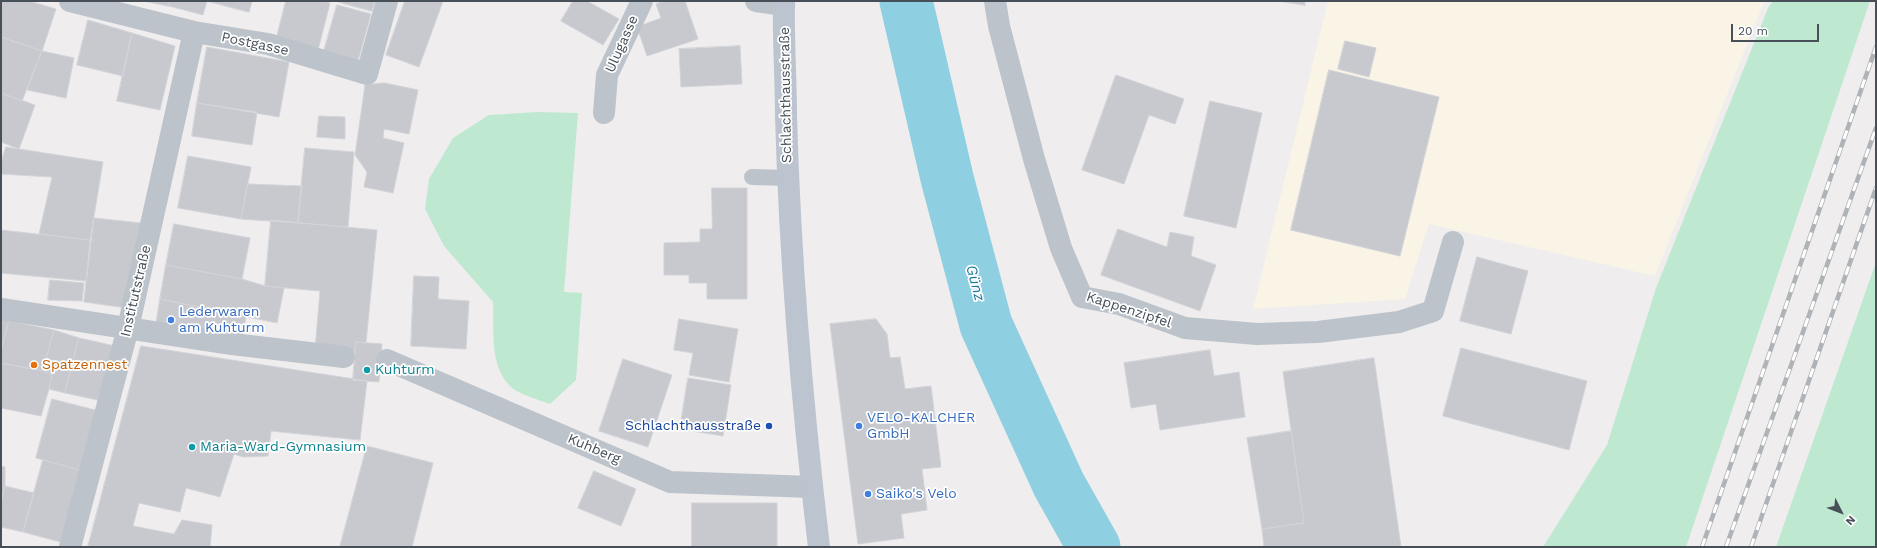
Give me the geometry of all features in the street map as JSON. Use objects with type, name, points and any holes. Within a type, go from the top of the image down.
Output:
[{"type":"main road","name":"Schlachthausstraße","points":[[784,3],[788,178],[796,323],[818,547]]},
{"type":"street","name":"Postgasse","points":[[70,1],[194,32],[268,44],[367,74],[386,1]]},
{"type":"street","name":"Ulugasse","points":[[604,113],[608,75],[642,1]]},
{"type":"street","points":[[756,1],[784,3]]},
{"type":"street","name":"Kappenzipfel","points":[[995,1],[999,26],[1034,159],[1061,248],[1082,297],[1119,304],[1186,328],[1193,329],[1257,334],[1318,332],[1399,322],[1433,311],[1452,242]]},
{"type":"street","name":"Institutstraße","points":[[70,547],[128,328],[194,32]]},
{"type":"street","points":[[1,309],[232,344],[344,357]]},
{"type":"street","name":"Kuhberg","points":[[388,360],[670,482],[812,487]]},
{"type":"lane","points":[[752,177],[788,178]]},
{"type":"shaded area","points":[[1328,1],[1764,2],[1655,276],[1429,224],[1405,299],[1253,309]]},
{"type":"green space","points":[[1773,1],[1870,1],[1686,547],[1543,547],[1607,445],[1656,288],[1768,8]]},
{"type":"green space","points":[[537,112],[578,113],[564,292],[582,293],[576,380],[550,404],[514,390],[504,378],[499,369],[494,347],[493,302],[444,246],[425,209],[429,179],[453,138],[489,115]]},
{"type":"green space","points":[[1876,262],[1876,547],[1776,547]]},
{"type":"building","points":[[1,1],[29,1],[56,9],[42,51],[1,37]]},
{"type":"building","points":[[144,1],[170,1],[169,6]]},
{"type":"building","points":[[170,1],[207,1],[203,15],[169,6]]},
{"type":"building","points":[[207,1],[252,1],[249,12]]},
{"type":"building","points":[[286,1],[323,1],[330,3],[318,50],[276,40]]},
{"type":"building","points":[[335,1],[375,1],[372,11]]},
{"type":"building","points":[[405,1],[443,1],[419,67],[386,55]]},
{"type":"building","points":[[573,1],[587,1],[619,19],[603,45],[561,21]]},
{"type":"building","points":[[665,1],[685,1],[698,39],[647,56],[637,27],[661,18],[656,4]]},
{"type":"building","points":[[1279,1],[1305,1],[1305,5]]},
{"type":"building","points":[[337,5],[371,14],[358,61],[324,51]]},
{"type":"building","points":[[88,20],[132,33],[123,76],[77,65]]},
{"type":"building","points":[[132,33],[175,46],[160,110],[117,101]]},
{"type":"building","points":[[1,37],[42,51],[22,101],[1,93]]},
{"type":"building","points":[[1345,41],[1376,48],[1369,77],[1338,69]]},
{"type":"building","points":[[740,46],[742,84],[681,87],[679,49]]},
{"type":"building","points":[[207,47],[289,62],[279,117],[197,103]]},
{"type":"building","points":[[42,51],[74,58],[66,98],[27,90]]},
{"type":"building","points":[[1329,70],[1439,97],[1400,256],[1291,230]]},
{"type":"building","points":[[1116,75],[1184,99],[1175,124],[1149,115],[1124,184],[1082,170]]},
{"type":"building","points":[[385,83],[418,90],[409,134],[384,129],[383,138],[404,143],[393,193],[364,187],[367,172],[355,155],[365,85]]},
{"type":"building","points":[[1,93],[35,105],[19,149],[1,142]]},
{"type":"building","points":[[1210,101],[1262,113],[1236,228],[1184,216]]},
{"type":"building","points":[[197,103],[257,112],[252,145],[192,136]]},
{"type":"building","points":[[319,116],[345,117],[345,139],[317,137]]},
{"type":"building","points":[[6,147],[103,162],[90,240],[39,234],[52,177],[1,174],[1,162]]},
{"type":"building","points":[[305,148],[354,152],[348,227],[298,223]]},
{"type":"building","points":[[188,156],[251,167],[241,219],[178,208]]},
{"type":"building","points":[[248,184],[302,186],[298,223],[241,219]]},
{"type":"building","points":[[712,188],[747,188],[747,299],[707,299],[707,283],[689,283],[689,275],[664,275],[664,243],[700,242],[700,229],[712,229]]},
{"type":"building","points":[[94,218],[141,223],[127,308],[84,302]]},
{"type":"building","points":[[271,220],[377,230],[366,343],[356,342],[355,353],[315,350],[320,291],[265,286]]},
{"type":"building","points":[[174,224],[250,238],[242,279],[166,265]]},
{"type":"building","points":[[1118,229],[1167,247],[1170,232],[1194,237],[1191,256],[1216,265],[1200,311],[1101,275]]},
{"type":"building","points":[[1,230],[90,240],[86,281],[1,273]]},
{"type":"building","points":[[1477,257],[1528,271],[1511,334],[1460,321]]},
{"type":"building","points":[[166,265],[242,279],[265,286],[284,288],[277,323],[160,299]]},
{"type":"building","points":[[414,276],[439,277],[438,299],[469,301],[466,349],[411,346]]},
{"type":"building","points":[[50,280],[84,283],[82,301],[48,300]]},
{"type":"building","points":[[160,299],[246,317],[242,339],[156,325]]},
{"type":"building","points":[[1,319],[9,321],[1,351]]},
{"type":"building","points":[[679,319],[738,329],[729,382],[689,375],[693,353],[674,350]]},
{"type":"building","points":[[876,319],[887,334],[890,358],[900,357],[905,389],[931,386],[941,467],[922,469],[927,510],[901,514],[904,538],[858,544],[830,324]]},
{"type":"building","points":[[9,321],[54,330],[43,371],[1,363],[1,351]]},
{"type":"building","points":[[54,330],[79,338],[65,393],[49,389],[52,375],[43,371]]},
{"type":"building","points":[[79,338],[115,346],[102,401],[65,393]]},
{"type":"building","name":"Kuhturm","points":[[356,342],[382,344],[379,382],[353,380]]},
{"type":"building","name":"Maria-Ward-Gymnasium","points":[[141,346],[367,381],[360,440],[271,431],[268,456],[243,457],[234,454],[220,497],[186,488],[180,512],[139,503],[133,526],[174,534],[182,520],[212,525],[210,547],[88,547]]},
{"type":"building","points":[[1461,348],[1587,381],[1569,450],[1443,416]]},
{"type":"building","points":[[1210,350],[1214,376],[1239,372],[1245,417],[1160,430],[1156,404],[1131,408],[1124,363]]},
{"type":"building","points":[[1374,358],[1401,547],[1264,547],[1262,529],[1304,523],[1283,372]]},
{"type":"building","points":[[623,359],[672,375],[648,447],[599,431]]},
{"type":"building","points":[[1,363],[43,371],[52,375],[41,416],[1,408]]},
{"type":"building","points":[[688,378],[731,385],[723,436],[680,429]]},
{"type":"building","points":[[52,399],[99,411],[83,471],[36,458]]},
{"type":"building","points":[[1291,431],[1304,523],[1262,529],[1247,438]]},
{"type":"building","points":[[367,446],[433,463],[412,547],[340,547]]},
{"type":"building","points":[[43,460],[83,471],[64,543],[23,532]]},
{"type":"building","points":[[1,466],[5,467],[5,486],[1,503]]},
{"type":"building","points":[[594,471],[636,489],[621,526],[578,508]]},
{"type":"building","points":[[5,486],[34,493],[23,532],[1,527],[1,503]]},
{"type":"building","points":[[692,503],[777,503],[777,547],[692,547]]},
{"type":"waterway","name":"Günz","points":[[906,1],[947,178],[986,325],[1059,485],[1094,547]]},
{"type":"railway","points":[[1702,547],[1876,47]]},
{"type":"railway","points":[[1726,547],[1876,128]]},
{"type":"railway","points":[[1751,547],[1876,188]]},
{"type":"place","name":"Lederwaren am Kuhturm","points":[[171,320]]},
{"type":"place","name":"Spatzennest","points":[[34,365]]},
{"type":"place","name":"Kuhturm","points":[[367,370]]},
{"type":"place","name":"Schlachthausstraße","points":[[769,426]]},
{"type":"place","name":"VELO-KALCHER GmbH","points":[[859,426]]},
{"type":"place","name":"Maria-Ward-Gymnasium","points":[[192,447]]},
{"type":"place","name":"Saiko's Velo","points":[[868,494]]}]
